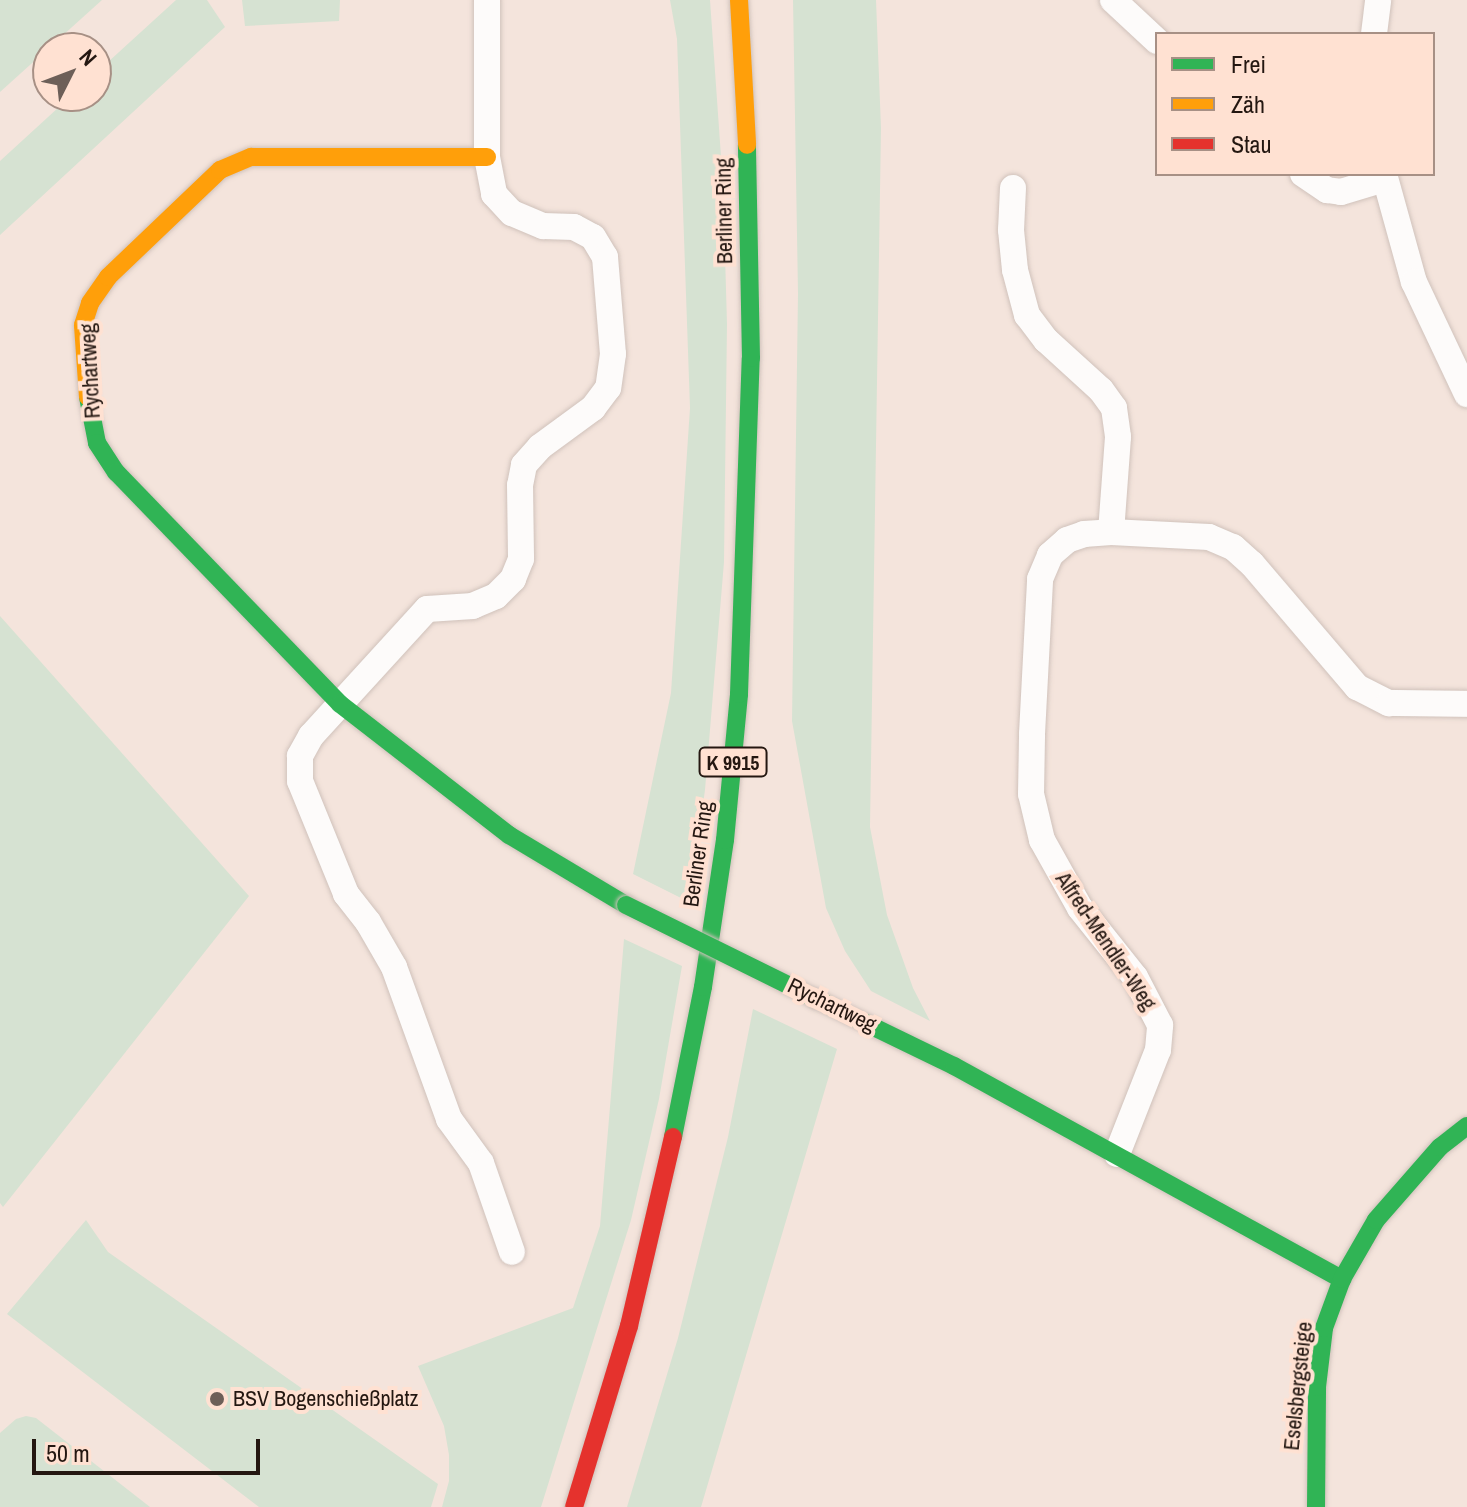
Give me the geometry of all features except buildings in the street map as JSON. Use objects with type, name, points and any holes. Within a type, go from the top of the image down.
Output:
[{"type":"street","points":[[487,0],[487,157],[494,194],[512,213],[543,226],[574,227],[593,237],[605,257],[613,354],[608,388],[593,408],[540,447],[524,465],[518,518],[521,559],[513,579],[496,596],[473,606],[427,609],[311,736],[300,756],[300,781],[346,894],[368,922],[394,967],[449,1119],[481,1163],[512,1252]]},
{"type":"street","name":"Berliner Ring","points":[[574,1507],[629,1326],[674,1133],[703,987],[725,840],[739,694],[749,446],[747,133],[739,0]]},
{"type":"street","points":[[1113,0],[1155,39]]},
{"type":"street","points":[[1374,32],[1378,0]]},
{"type":"street","name":"Rychartweg","points":[[487,157],[251,157],[220,170],[108,277],[90,303],[83,325],[89,417],[97,443],[116,472],[340,704],[509,835],[626,905],[954,1066],[1342,1279]]},
{"type":"street","points":[[1306,176],[1327,190],[1341,192],[1384,176],[1414,282],[1467,394]]},
{"type":"street","points":[[1013,188],[1013,257],[1027,315],[1046,340],[1101,390],[1114,408],[1118,437],[1111,532]]},
{"type":"street","name":"Alfred-Mendler-Weg","points":[[1117,1154],[1158,1050],[1160,1025],[1135,977],[1080,908],[1058,872],[1042,840],[1031,794],[1040,579],[1050,555],[1067,540],[1084,534],[1111,532],[1209,537],[1233,547],[1357,687],[1389,703],[1467,704]]},
{"type":"street","name":"Eselsbergsteige","points":[[1316,1507],[1317,1387],[1324,1328],[1342,1279],[1376,1220],[1440,1147],[1467,1126]]},
{"type":"green space","points":[[0,0],[102,0],[67,32],[32,32],[32,63],[0,92]]},
{"type":"green space","points":[[176,0],[207,0],[225,27],[0,235],[0,161],[54,112],[112,112],[112,58]]},
{"type":"green space","points":[[242,0],[340,0],[339,21],[245,26]]},
{"type":"green space","points":[[670,0],[710,0],[723,185],[727,324],[724,562],[705,790],[689,902],[633,874],[671,693],[690,408],[677,39]]},
{"type":"green space","points":[[793,0],[876,0],[881,128],[870,827],[887,915],[913,988],[930,1021],[871,991],[845,951],[826,908],[792,721],[798,293]]},
{"type":"green space","points":[[0,616],[249,896],[3,1207],[0,1203]]},
{"type":"green space","points":[[624,939],[682,966],[659,1099],[631,1220],[541,1507],[442,1507],[449,1481],[449,1455],[444,1426],[418,1366],[573,1308],[600,1226]]},
{"type":"green space","points":[[753,1009],[837,1049],[701,1507],[627,1507],[678,1338],[728,1137]]},
{"type":"green space","name":"BSV Bogenschießplatz","points":[[86,1220],[108,1252],[438,1484],[431,1507],[259,1507],[7,1314]]},
{"type":"green space","points":[[26,1416],[36,1418],[150,1507],[0,1507],[0,1433],[16,1419]]},
{"type":"traffic: fast","points":[[673,1137],[703,987],[725,840],[739,694],[751,358],[747,145]]},
{"type":"traffic: fast","points":[[88,397],[97,443],[116,472],[340,704],[509,835],[626,905]]},
{"type":"traffic: fast","points":[[626,905],[816,999]]},
{"type":"traffic: fast","points":[[816,999],[954,1066],[1342,1279]]},
{"type":"traffic: fast","points":[[1316,1507],[1317,1387],[1324,1328],[1342,1279],[1376,1220],[1440,1147],[1467,1126]]},
{"type":"traffic: slow","points":[[739,0],[747,145]]},
{"type":"traffic: slow","points":[[88,397],[83,325],[90,303],[108,277],[220,170],[251,157],[487,157]]},
{"type":"traffic: jam","points":[[574,1507],[629,1326],[673,1137]]},
{"type":"place","name":"BSV Bogenschießplatz","points":[[217,1399]]}]
